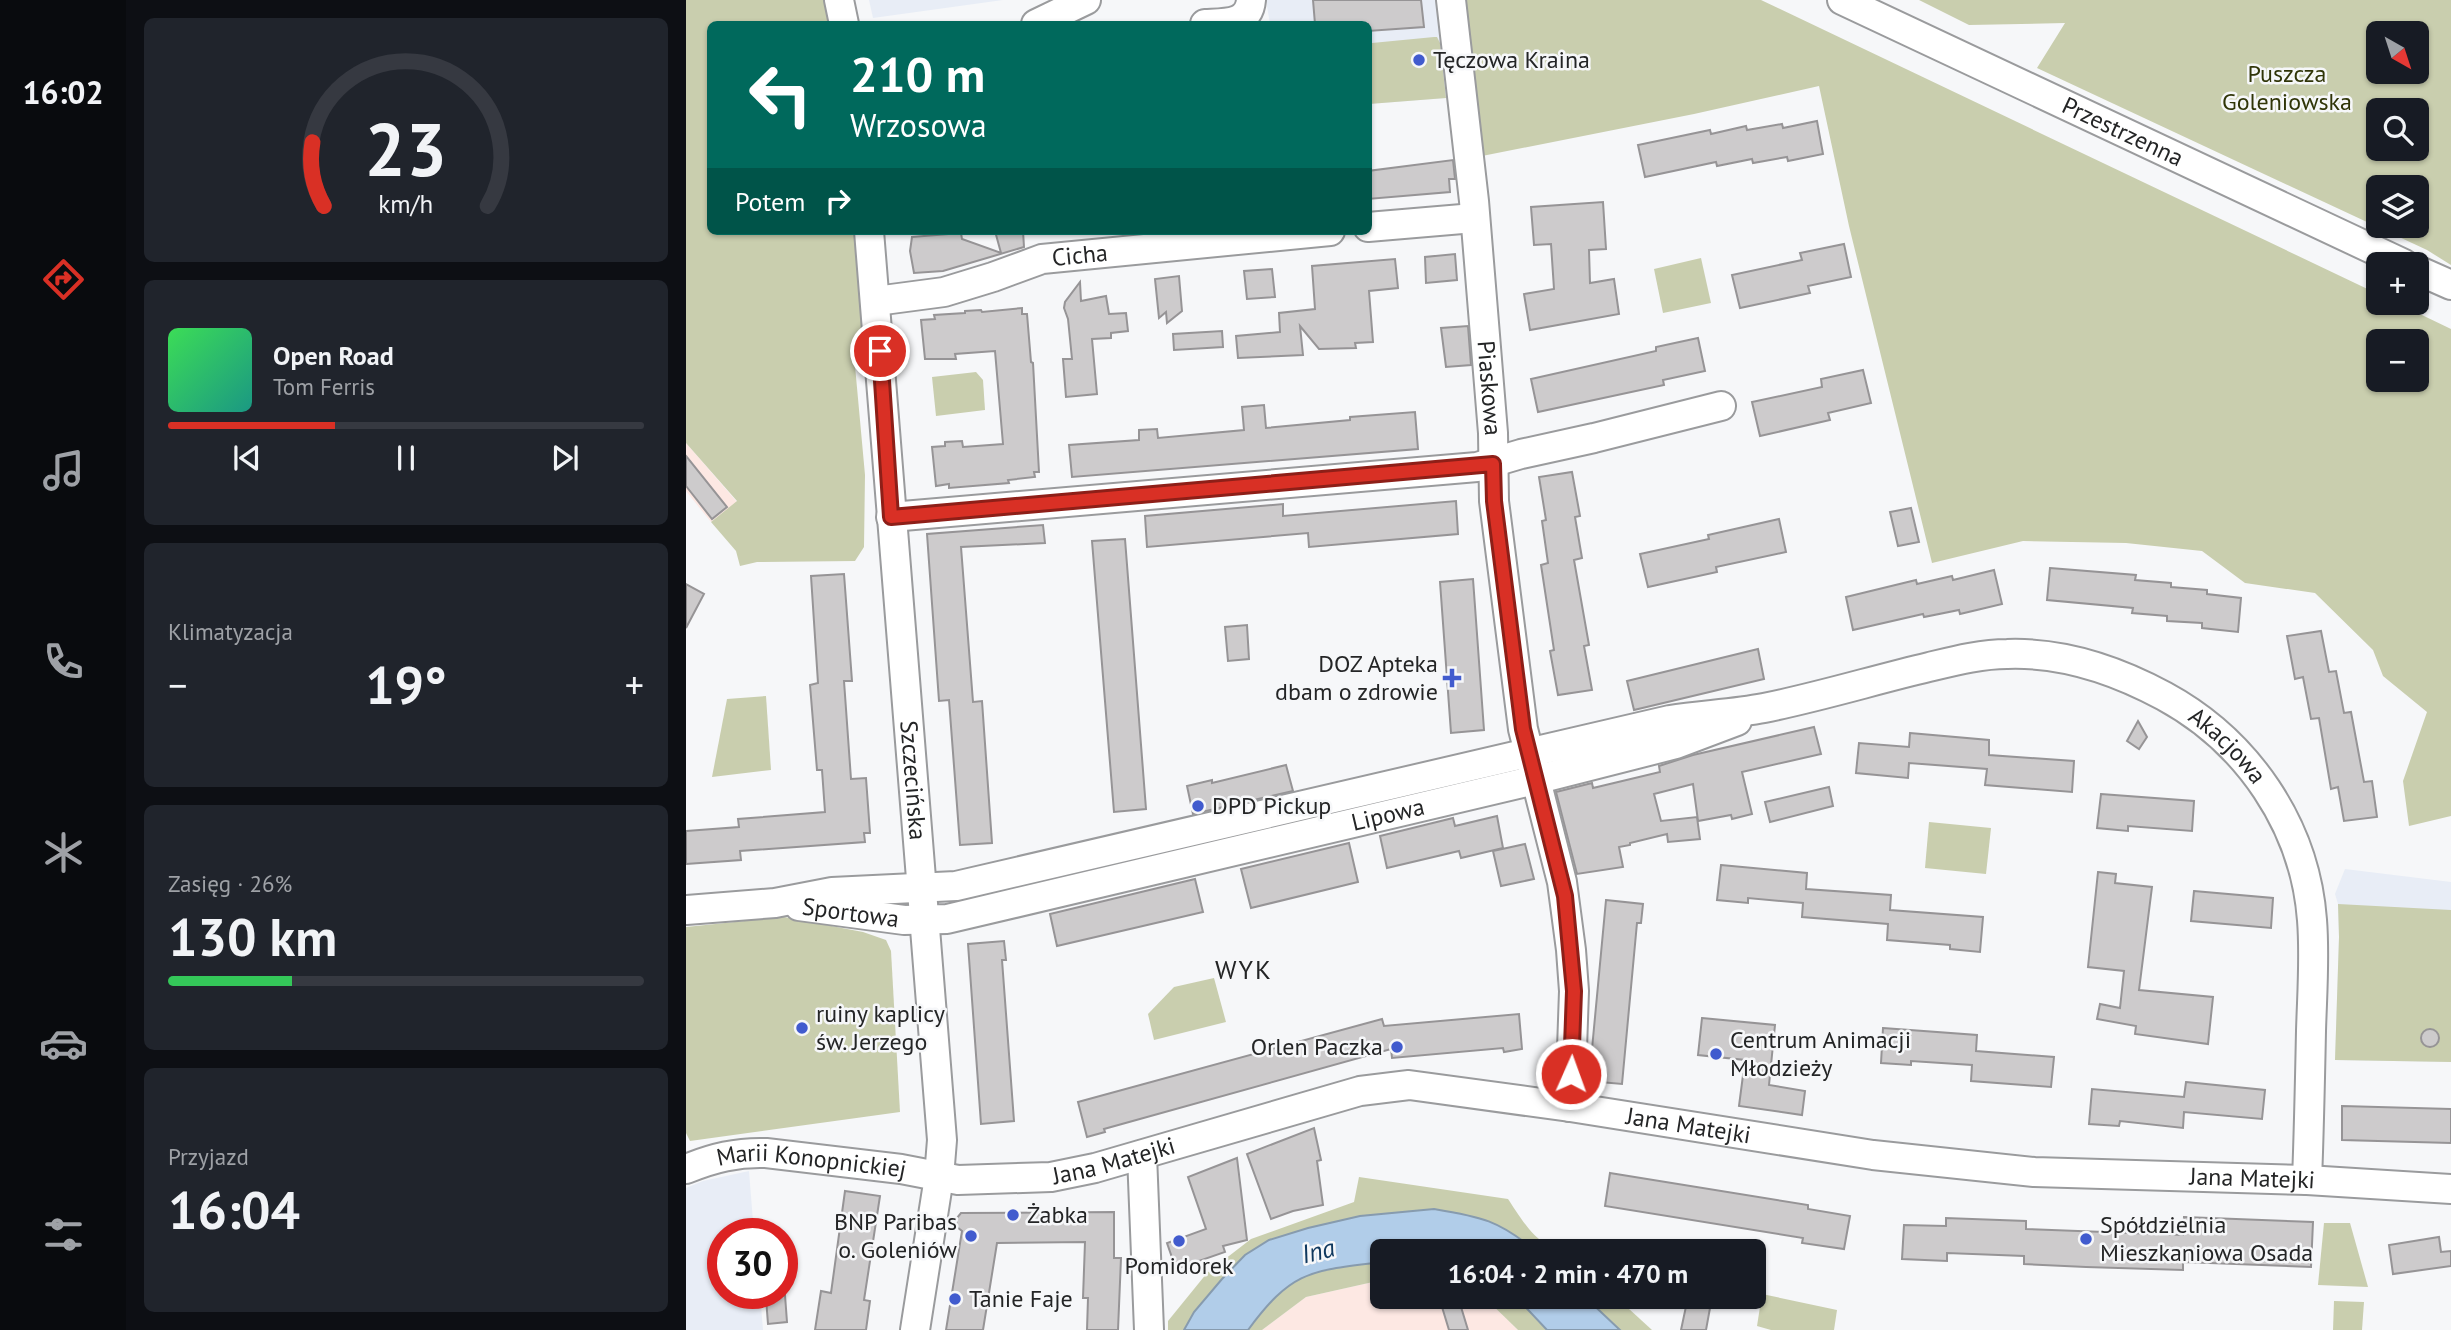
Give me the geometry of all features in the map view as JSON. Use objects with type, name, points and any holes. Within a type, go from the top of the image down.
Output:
[{"type":"street","points":[[839,0],[843,21]]},
{"type":"street","points":[[1042,21],[1086,0]]},
{"type":"street","points":[[1236,21],[1248,14],[1251,0]]},
{"type":"street","name":"Piaskowa","points":[[1451,0],[1475,218],[1494,501],[1527,751],[1564,889],[1572,950],[1574,991],[1570,1107]]},
{"type":"street","name":"Przestrzenna","points":[[1842,0],[2378,252]]},
{"type":"street","points":[[1372,227],[1475,218]]},
{"type":"street","name":"Szczecińska","points":[[869,235],[942,1140],[939,1177],[915,1330]]},
{"type":"street","name":"Cicha","points":[[876,301],[944,292],[1042,259],[1289,235]]},
{"type":"street","points":[[2429,275],[2451,285]]},
{"type":"street","points":[[891,517],[1493,464],[1521,454],[1721,407]]},
{"type":"street","name":"Akacjowa","points":[[1800,699],[1962,660],[2005,653],[2033,654],[2105,668],[2144,685],[2191,711],[2221,736],[2247,763],[2287,822],[2298,849],[2306,886],[2312,918],[2314,959],[2307,1180]]},
{"type":"street","name":"Lipowa","points":[[922,887],[956,886],[1527,751],[1670,720],[1764,708],[1800,699]]},
{"type":"street","name":"Lipowa","points":[[925,921],[1028,902],[1535,780],[1676,744],[1764,708]]},
{"type":"street","name":"Sportowa","points":[[686,910],[775,903],[832,892],[922,887]]},
{"type":"street","name":"Sportowa","points":[[775,903],[925,921]]},
{"type":"street","name":"Jana Matejki","points":[[939,1177],[981,1180],[1051,1177],[1142,1155],[1345,1095],[1409,1085],[1570,1107],[1873,1155],[2034,1172],[2307,1180],[2451,1189]]},
{"type":"street","name":"Marii Konopnickiej","points":[[686,1169],[721,1156],[766,1153],[901,1169],[939,1177]]},
{"type":"street","points":[[1142,1155],[1149,1330]]},
{"type":"shaded area","points":[[869,0],[1003,0],[873,18]]},
{"type":"shaded area","name":"Tęczowa Kraina","points":[[1266,0],[1464,0],[1472,96],[1372,104],[1372,21],[1270,21]]},
{"type":"shaded area","points":[[686,443],[737,502],[711,522],[686,491]]},
{"type":"shaded area","points":[[2345,869],[2451,882],[2451,1062],[2335,1060],[2339,937],[2335,894]]},
{"type":"shaded area","points":[[749,1171],[753,1218],[707,1218],[707,1309],[761,1309],[763,1330],[686,1330],[686,1188],[703,1181]]},
{"type":"shaded area","points":[[1370,1283],[1370,1309],[1496,1309],[1518,1330],[1262,1330],[1306,1297]]},
{"type":"green space","points":[[686,0],[833,0],[837,21],[707,21],[707,235],[858,235],[865,332],[853,344],[865,475],[864,547],[855,561],[757,562],[740,566],[736,551],[711,522],[737,501],[686,443]]},
{"type":"green space","points":[[1464,0],[1761,0],[2366,288],[2366,315],[2422,315],[2451,329],[2451,816],[2409,826],[2403,781],[2427,712],[2383,676],[2373,650],[2315,593],[2245,583],[2202,551],[2126,543],[2023,541],[1932,563],[1849,226],[1819,86],[1482,156]]},
{"type":"green space","name":"Puszcza Goleniowska","points":[[1919,0],[2451,0],[2451,265],[2401,238],[2429,238],[2429,175],[2366,175],[2366,222],[2037,68],[2065,23],[1969,25]]},
{"type":"green space","points":[[1437,37],[1446,98],[1372,104],[1372,43]]},
{"type":"green space","points":[[1701,258],[1711,303],[1663,313],[1654,269]]},
{"type":"green space","points":[[976,372],[983,380],[985,410],[936,416],[932,377]]},
{"type":"green space","points":[[766,696],[771,770],[712,777],[727,699]]},
{"type":"green space","points":[[1929,822],[1991,828],[1986,874],[1925,868]]},
{"type":"green space","points":[[2338,904],[2451,910],[2451,1062],[2335,1060]]},
{"type":"green space","points":[[784,917],[863,932],[886,940],[891,951],[900,1112],[690,1141],[686,1133],[686,927]]},
{"type":"green space","points":[[1214,978],[1226,1022],[1154,1040],[1148,1014],[1174,987]]},
{"type":"green space","points":[[1359,1177],[1508,1199],[1524,1223],[1540,1239],[1370,1239],[1370,1283],[1306,1297],[1262,1330],[1168,1330],[1168,1321],[1207,1273],[1251,1239],[1354,1202]]},
{"type":"green space","points":[[2324,1223],[2350,1223],[2368,1287],[2318,1285]]},
{"type":"green space","points":[[1766,1295],[1837,1310],[1834,1330],[1771,1330],[1757,1326],[1760,1309],[1766,1309]]},
{"type":"green space","points":[[2334,1301],[2364,1302],[2362,1330],[2333,1330]]},
{"type":"green space","points":[[1496,1309],[1629,1309],[1652,1330],[1518,1330]]},
{"type":"water","name":"Ina","points":[[1434,1209],[1489,1221],[1520,1239],[1370,1239],[1370,1264],[1320,1271],[1305,1276],[1278,1295],[1248,1330],[1184,1330],[1194,1312],[1245,1255],[1269,1240],[1360,1216]]},
{"type":"water","points":[[1527,1309],[1598,1309],[1620,1330],[1547,1330]]},
{"type":"building","points":[[1313,0],[1421,0],[1424,27],[1372,31],[1372,21],[1315,21]]},
{"type":"building","points":[[1817,121],[1823,154],[1788,161],[1787,157],[1753,163],[1752,159],[1717,166],[1716,162],[1645,177],[1638,145],[1710,130],[1711,134],[1746,126],[1747,130],[1782,124],[1783,128]]},
{"type":"building","points":[[1453,160],[1455,179],[1449,179],[1450,192],[1372,199],[1372,170]]},
{"type":"building","points":[[1603,202],[1606,249],[1589,250],[1590,283],[1614,279],[1619,314],[1530,330],[1524,294],[1554,289],[1551,244],[1534,245],[1531,207]]},
{"type":"building","points":[[961,235],[962,239],[1001,253],[996,235],[1023,235],[1024,247],[943,271],[914,273],[910,251],[912,237]]},
{"type":"building","points":[[1844,244],[1851,277],[1808,286],[1810,293],[1740,308],[1732,275],[1802,260],[1800,253]]},
{"type":"building","points":[[1455,254],[1457,280],[1426,283],[1425,257]]},
{"type":"building","points":[[1395,259],[1398,288],[1369,291],[1373,342],[1355,343],[1356,348],[1319,349],[1300,326],[1303,355],[1238,358],[1236,336],[1280,332],[1279,313],[1315,309],[1312,266]]},
{"type":"building","points":[[1272,269],[1275,297],[1247,299],[1244,271]]},
{"type":"building","points":[[1179,276],[1182,311],[1167,323],[1166,312],[1159,318],[1155,279]]},
{"type":"building","points":[[1080,282],[1081,301],[1106,296],[1109,314],[1126,313],[1128,331],[1111,333],[1111,338],[1092,339],[1097,394],[1066,397],[1063,359],[1072,359],[1068,319],[1064,308],[1065,302]]},
{"type":"building","points":[[1022,308],[1022,314],[1027,314],[1033,363],[1039,472],[1034,472],[1035,477],[1008,480],[1009,483],[949,488],[949,484],[936,486],[932,447],[945,446],[945,442],[962,441],[963,447],[1003,444],[995,351],[955,354],[956,359],[925,359],[921,320],[935,319],[934,315],[965,311]]},
{"type":"building","points":[[1468,326],[1471,365],[1446,367],[1441,328]]},
{"type":"building","points":[[1222,331],[1223,347],[1174,350],[1173,334]]},
{"type":"building","points":[[1698,338],[1705,371],[1663,380],[1664,385],[1538,412],[1531,379],[1656,351],[1656,347]]},
{"type":"building","points":[[1863,370],[1871,403],[1828,413],[1830,420],[1760,436],[1752,402],[1822,387],[1821,379]]},
{"type":"building","points":[[1264,405],[1266,428],[1415,412],[1418,449],[1072,477],[1069,445],[1139,440],[1139,430],[1157,429],[1158,438],[1244,430],[1242,407]]},
{"type":"building","points":[[686,456],[727,507],[712,519],[686,486]]},
{"type":"building","points":[[1572,472],[1580,516],[1575,517],[1582,558],[1574,560],[1589,645],[1584,646],[1592,690],[1558,695],[1550,651],[1554,650],[1541,565],[1548,563],[1542,521],[1546,520],[1539,477]]},
{"type":"building","points":[[1456,501],[1458,534],[1309,547],[1308,533],[1147,547],[1145,516],[1283,504],[1283,516]]},
{"type":"building","points":[[1911,508],[1919,542],[1898,546],[1890,512]]},
{"type":"building","points":[[1779,519],[1786,552],[1716,567],[1717,572],[1648,587],[1640,554],[1709,539],[1708,535]]},
{"type":"building","points":[[1043,525],[1045,543],[961,547],[973,702],[982,701],[992,843],[960,845],[949,700],[939,701],[927,534]]},
{"type":"building","points":[[1125,539],[1146,809],[1114,812],[1092,541]]},
{"type":"building","points":[[2050,568],[2136,575],[2135,580],[2171,583],[2171,587],[2207,590],[2207,594],[2241,598],[2238,632],[2202,628],[2202,623],[2167,621],[2167,616],[2132,613],[2133,608],[2047,600]]},
{"type":"building","points":[[1994,570],[2002,604],[1960,614],[1959,610],[1924,617],[1923,614],[1853,630],[1846,597],[1916,580],[1917,584],[1952,576],[1953,580]]},
{"type":"building","points":[[844,574],[852,681],[844,681],[851,779],[866,778],[870,833],[864,833],[865,842],[740,851],[741,860],[686,864],[686,831],[739,827],[738,819],[825,812],[822,770],[817,770],[810,685],[818,683],[811,576]]},
{"type":"building","points":[[1473,579],[1484,730],[1451,733],[1440,582]]},
{"type":"building","points":[[686,584],[704,594],[686,628]]},
{"type":"building","points":[[1247,625],[1249,659],[1228,661],[1225,627]]},
{"type":"building","points":[[2321,631],[2329,672],[2336,671],[2344,713],[2351,712],[2364,782],[2372,781],[2377,817],[2344,821],[2338,787],[2331,789],[2319,718],[2311,719],[2303,677],[2295,679],[2287,636]]},
{"type":"building","points":[[1758,649],[1764,679],[1634,710],[1627,681]]},
{"type":"building","points":[[2138,721],[2147,737],[2139,749],[2127,741]]},
{"type":"building","points":[[1814,727],[1821,754],[1742,772],[1752,814],[1732,819],[1731,815],[1698,821],[1693,784],[1654,794],[1661,821],[1697,817],[1700,839],[1668,842],[1667,834],[1630,843],[1619,847],[1623,867],[1577,874],[1556,792],[1592,783],[1593,788],[1660,772],[1659,766],[1693,755]]},
{"type":"building","points":[[1910,733],[1989,740],[1989,755],[2074,761],[2072,792],[1985,785],[1987,769],[1909,763],[1908,778],[1856,773],[1859,743],[1909,747]]},
{"type":"building","points":[[1286,765],[1293,791],[1193,814],[1187,786],[1212,780],[1212,783]]},
{"type":"building","points":[[1829,787],[1833,806],[1770,822],[1765,802]]},
{"type":"building","points":[[2101,794],[2194,801],[2192,831],[2128,826],[2128,831],[2097,828]]},
{"type":"building","points":[[1497,816],[1503,848],[1461,858],[1459,851],[1387,868],[1380,836],[1453,818],[1455,826]]},
{"type":"building","points":[[1349,843],[1358,882],[1251,908],[1241,869]]},
{"type":"building","points":[[1525,844],[1534,879],[1501,886],[1493,851]]},
{"type":"building","points":[[1721,865],[1807,873],[1806,889],[1891,895],[1890,910],[1983,917],[1980,952],[1950,949],[1950,945],[1887,940],[1888,924],[1802,917],[1803,903],[1748,898],[1748,903],[1717,900]]},
{"type":"building","points":[[2098,872],[2116,874],[2115,883],[2152,887],[2139,990],[2213,997],[2208,1044],[2135,1034],[2136,1026],[2097,1019],[2100,1004],[2120,1008],[2124,971],[2088,967]]},
{"type":"building","points":[[1195,879],[1203,912],[1057,946],[1050,914]]},
{"type":"building","points":[[2194,891],[2273,898],[2271,928],[2191,921]]},
{"type":"building","points":[[1606,900],[1643,904],[1641,923],[1637,923],[1622,1084],[1589,1081]]},
{"type":"building","points":[[1004,941],[1006,960],[1002,960],[1014,1121],[981,1124],[968,944]]},
{"type":"building","points":[[1519,1014],[1522,1049],[1504,1052],[1503,1048],[1392,1058],[1391,1049],[1104,1129],[1105,1132],[1087,1137],[1078,1102],[1382,1019],[1384,1026]]},
{"type":"building","points":[[1702,1018],[1775,1025],[1769,1085],[1805,1091],[1802,1115],[1739,1106],[1745,1060],[1698,1055]]},
{"type":"building","points":[[1883,1028],[1977,1035],[1976,1051],[2054,1057],[2051,1087],[1971,1081],[1972,1065],[1911,1061],[1911,1065],[1881,1063]]},
{"type":"building","points":[[2430,1029],[2436,1032],[2439,1038],[2436,1044],[2430,1047],[2424,1044],[2421,1038],[2424,1032]]},
{"type":"building","points":[[2186,1082],[2265,1090],[2262,1119],[2184,1112],[2183,1128],[2120,1121],[2119,1126],[2089,1124],[2092,1089],[2184,1097]]},
{"type":"building","points":[[2342,1106],[2451,1109],[2451,1143],[2342,1140]]},
{"type":"building","points":[[1314,1128],[1321,1160],[1317,1161],[1323,1205],[1271,1219],[1247,1154]]},
{"type":"building","points":[[1237,1158],[1247,1240],[1223,1246],[1225,1252],[1176,1269],[1167,1243],[1206,1229],[1188,1177]]},
{"type":"building","points":[[1610,1173],[1808,1205],[1808,1209],[1850,1216],[1844,1249],[1802,1243],[1803,1238],[1605,1206]]},
{"type":"building","points":[[845,1191],[880,1196],[864,1300],[870,1301],[866,1330],[815,1330],[821,1291],[831,1293]]},
{"type":"building","points":[[1114,1212],[1114,1258],[1121,1258],[1118,1330],[1087,1330],[1088,1298],[1083,1298],[1085,1242],[997,1243],[983,1330],[946,1330],[962,1231],[957,1227],[956,1219],[961,1213]]},
{"type":"building","points":[[2184,1217],[2313,1222],[2311,1267],[2183,1262],[2183,1270],[2086,1267],[2024,1264],[2024,1256],[1947,1253],[1947,1261],[1902,1259],[1904,1225],[1946,1226],[1946,1218],[2026,1221],[2026,1229],[2183,1235]]},
{"type":"building","points":[[2439,1237],[2441,1252],[2451,1251],[2451,1266],[2393,1274],[2389,1245]]},
{"type":"building","points":[[767,1309],[786,1309],[787,1322],[768,1324]]},
{"type":"building","points":[[1443,1309],[1462,1309],[1468,1330],[1449,1330]]},
{"type":"building","points":[[1685,1309],[1710,1309],[1706,1330],[1681,1330]]},
{"type":"place","name":"Tęczowa Kraina","points":[[1419,60]]},
{"type":"place","name":"DOZ Apteka dbam o zdrowie","points":[[1452,678]]},
{"type":"place","name":"DPD Pickup","points":[[1198,806]]},
{"type":"place","name":"ruiny kaplicy św. Jerzego","points":[[802,1028]]},
{"type":"place","name":"Orlen Paczka","points":[[1397,1047]]},
{"type":"place","name":"Centrum Animacji Młodzieży","points":[[1716,1054]]},
{"type":"place","name":"Żabka","points":[[1013,1215]]},
{"type":"place","name":"BNP Paribas o. Goleniów","points":[[971,1236]]},
{"type":"place","name":"Spółdzielnia Mieszkaniowa Osada","points":[[2086,1239]]},
{"type":"place","name":"Pomidorek","points":[[1179,1241]]},
{"type":"place","name":"Tanie Faje","points":[[955,1299]]},
{"type":"district","name":"WYK","points":[[1244,970]]},
{"type":"route","points":[[880,351],[891,517],[1493,464],[1494,501],[1523,729],[1562,882],[1572,950],[1574,991],[1571,1074]]}]
